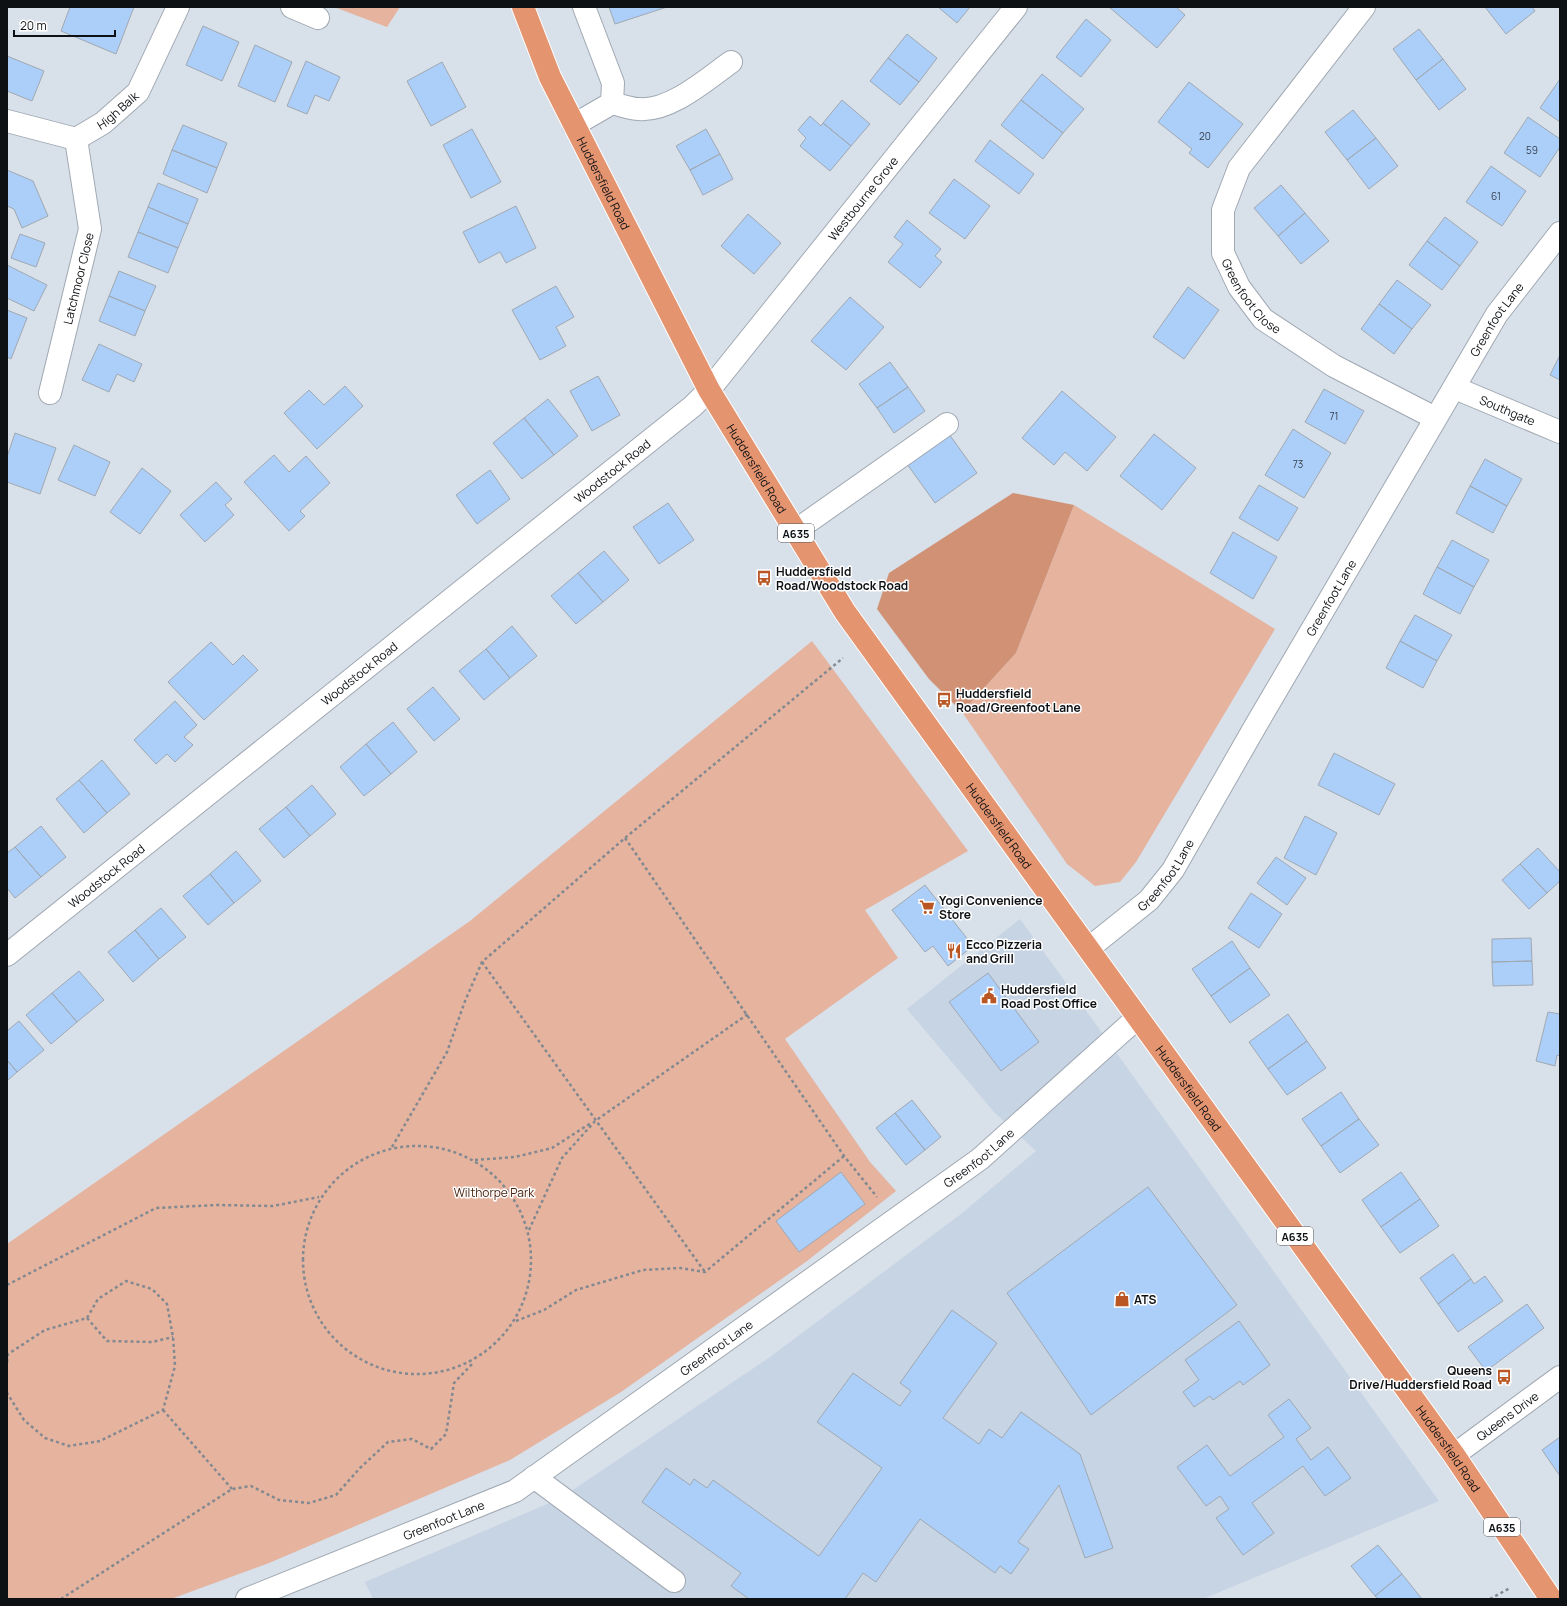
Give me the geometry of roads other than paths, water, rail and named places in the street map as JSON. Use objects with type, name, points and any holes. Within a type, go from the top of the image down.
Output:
[{"type":"highway","name":"Huddersfield Road","points":[[523,7],[550,77],[709,390],[845,612],[1454,1454],[1551,1599]]},
{"type":"street","name":"High Balk","points":[[76,139],[103,123],[138,92],[178,7]]},
{"type":"street","points":[[292,7],[318,18]]},
{"type":"street","points":[[584,7],[613,83],[612,103]]},
{"type":"street","name":"Westbourne Grove","points":[[709,390],[1016,7]]},
{"type":"street","name":"Greenfoot Close","points":[[1364,7],[1239,168],[1223,210],[1223,252],[1239,287],[1263,319],[1334,366],[1435,418]]},
{"type":"street","points":[[574,125],[612,103],[639,109],[657,108],[685,95],[731,62]]},
{"type":"street","points":[[7,121],[76,139]]},
{"type":"street","name":"Latchmoor Close","points":[[50,393],[90,229],[76,139]]},
{"type":"street","name":"Greenfoot Lane","points":[[1089,948],[1149,900],[1173,870],[1256,725],[1435,418],[1455,388],[1497,314],[1560,233]]},
{"type":"street","name":"Southgate","points":[[1455,388],[1560,432]]},
{"type":"street","name":"Woodstock Road","points":[[7,955],[693,406],[709,390]]},
{"type":"street","points":[[795,531],[947,424]]},
{"type":"street","name":"Greenfoot Lane","points":[[247,1599],[515,1491],[980,1159],[1138,1018]]},
{"type":"street","name":"Queens Drive","points":[[1454,1454],[1560,1377]]},
{"type":"street","points":[[534,1477],[674,1581]]},
{"type":"place","name":"Huddersfield Road/Woodstock Road","points":[[764,578]]},
{"type":"place","name":"Huddersfield Road/Greenfoot Lane","points":[[944,700]]},
{"type":"place","name":"Yogi Convenience Store","points":[[927,907]]},
{"type":"place","name":"Ecco Pizzeria and Grill","points":[[954,951]]},
{"type":"place","name":"Huddersfield Road Post Office","points":[[989,996]]},
{"type":"place","name":"ATS","points":[[1122,1299]]},
{"type":"place","name":"Queens Drive/Huddersfield Road","points":[[1504,1377]]},
{"type":"park label","name":"Wilthorpe Park","points":[[494,1192]]}]
